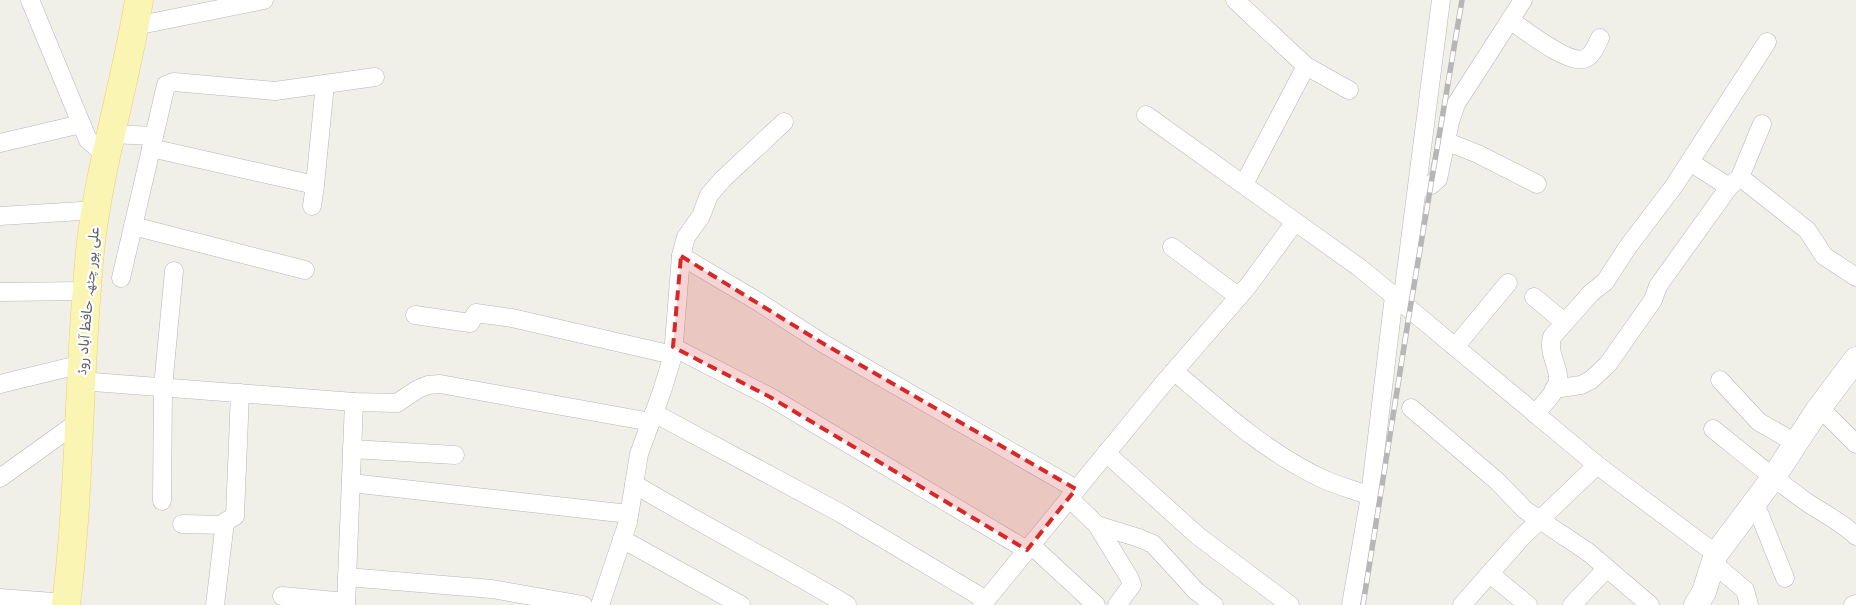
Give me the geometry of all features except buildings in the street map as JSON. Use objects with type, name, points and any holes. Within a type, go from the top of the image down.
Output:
[{"type":"main road","name":"علی پور چٹھہ حافظ آباد روڈ","points":[[66,604],[71,562],[81,373],[92,241],[108,145],[137,13]]},
{"type":"street","points":[[30,0],[88,140],[108,145],[153,142],[315,186]]},
{"type":"street","points":[[137,13],[264,0]]},
{"type":"street","points":[[1235,0],[1306,66],[1349,90]]},
{"type":"street","points":[[1352,605],[1370,496],[1398,299],[1417,190],[1442,0]]},
{"type":"street","points":[[1417,190],[1431,185],[1438,179],[1450,122],[1456,104],[1523,0]]},
{"type":"street","points":[[1510,20],[1570,59],[1585,58],[1594,51],[1600,38]]},
{"type":"street","points":[[1535,414],[1557,385],[1558,373],[1550,346],[1552,337],[1591,293],[1605,282],[1627,248],[1674,186],[1767,42]]},
{"type":"street","points":[[1244,184],[1306,66]]},
{"type":"street","points":[[121,278],[166,85],[174,82],[275,91],[375,77]]},
{"type":"street","points":[[312,206],[325,84]]},
{"type":"street","points":[[1146,115],[1360,268],[1597,465],[1715,559],[1745,590],[1749,605]]},
{"type":"street","points":[[600,605],[629,514],[639,454],[653,417],[673,351],[681,256],[686,237],[701,216],[709,195],[723,179],[784,122]]},
{"type":"street","points":[[0,143],[81,124]]},
{"type":"street","points":[[1554,389],[1581,385],[1591,380],[1608,364],[1653,300],[1658,286],[1734,182],[1762,124]]},
{"type":"street","points":[[1446,141],[1478,154],[1537,184]]},
{"type":"street","points":[[1690,162],[1734,182],[1807,230],[1824,256],[1856,277]]},
{"type":"street","points":[[0,216],[96,210]]},
{"type":"street","points":[[0,384],[81,373],[163,387],[354,402],[397,403],[418,389],[428,385],[440,384],[653,417],[842,514],[984,602],[1174,371],[1239,297],[1295,222]]},
{"type":"street","points":[[133,226],[305,270]]},
{"type":"street","points":[[1172,248],[1239,297]]},
{"type":"street","points":[[681,256],[1073,494],[1097,525],[1130,579],[1132,585],[1118,605]]},
{"type":"street","points":[[162,500],[163,387],[174,271]]},
{"type":"street","points":[[1455,347],[1508,283]]},
{"type":"street","points":[[0,292],[87,291]]},
{"type":"street","points":[[1534,298],[1564,322]]},
{"type":"street","points":[[415,315],[470,323],[476,313],[673,351],[770,397],[1029,548],[1096,605]]},
{"type":"street","points":[[1696,605],[1704,592],[1715,559],[1773,478],[1819,407],[1856,359]]},
{"type":"street","points":[[1174,371],[1237,425],[1274,451],[1323,479],[1370,496]]},
{"type":"street","points":[[1720,380],[1759,422],[1796,443]]},
{"type":"street","points":[[215,605],[224,525],[225,522],[235,516],[240,393]]},
{"type":"street","points":[[282,596],[346,604],[354,402]]},
{"type":"street","points":[[1819,407],[1856,444]]},
{"type":"street","points":[[1411,408],[1497,481],[1525,510],[1588,552],[1650,605]]},
{"type":"street","points":[[0,478],[78,422]]},
{"type":"street","points":[[1713,429],[1773,478],[1856,536]]},
{"type":"street","points":[[352,449],[455,455]]},
{"type":"street","points":[[1106,453],[1198,536],[1290,605]]},
{"type":"street","points":[[1462,605],[1521,538],[1597,465]]},
{"type":"street","points":[[351,483],[629,514]]},
{"type":"street","points":[[634,484],[689,517],[791,571],[847,605]]},
{"type":"street","points":[[1755,503],[1785,578]]},
{"type":"street","points":[[182,524],[224,525]]},
{"type":"street","points":[[1097,525],[1153,544],[1196,591],[1214,605]]},
{"type":"street","points":[[622,539],[741,605]]},
{"type":"street","points":[[1572,605],[1607,568]]},
{"type":"street","points":[[1490,574],[1528,605]]},
{"type":"street","points":[[347,577],[492,589],[583,605]]},
{"type":"street","points":[[0,598],[66,604]]},
{"type":"highlighted area","points":[[681,256],[824,344],[1076,489],[1027,550],[770,397],[673,347]]},
{"type":"railway","points":[[1363,605],[1462,0]]}]
